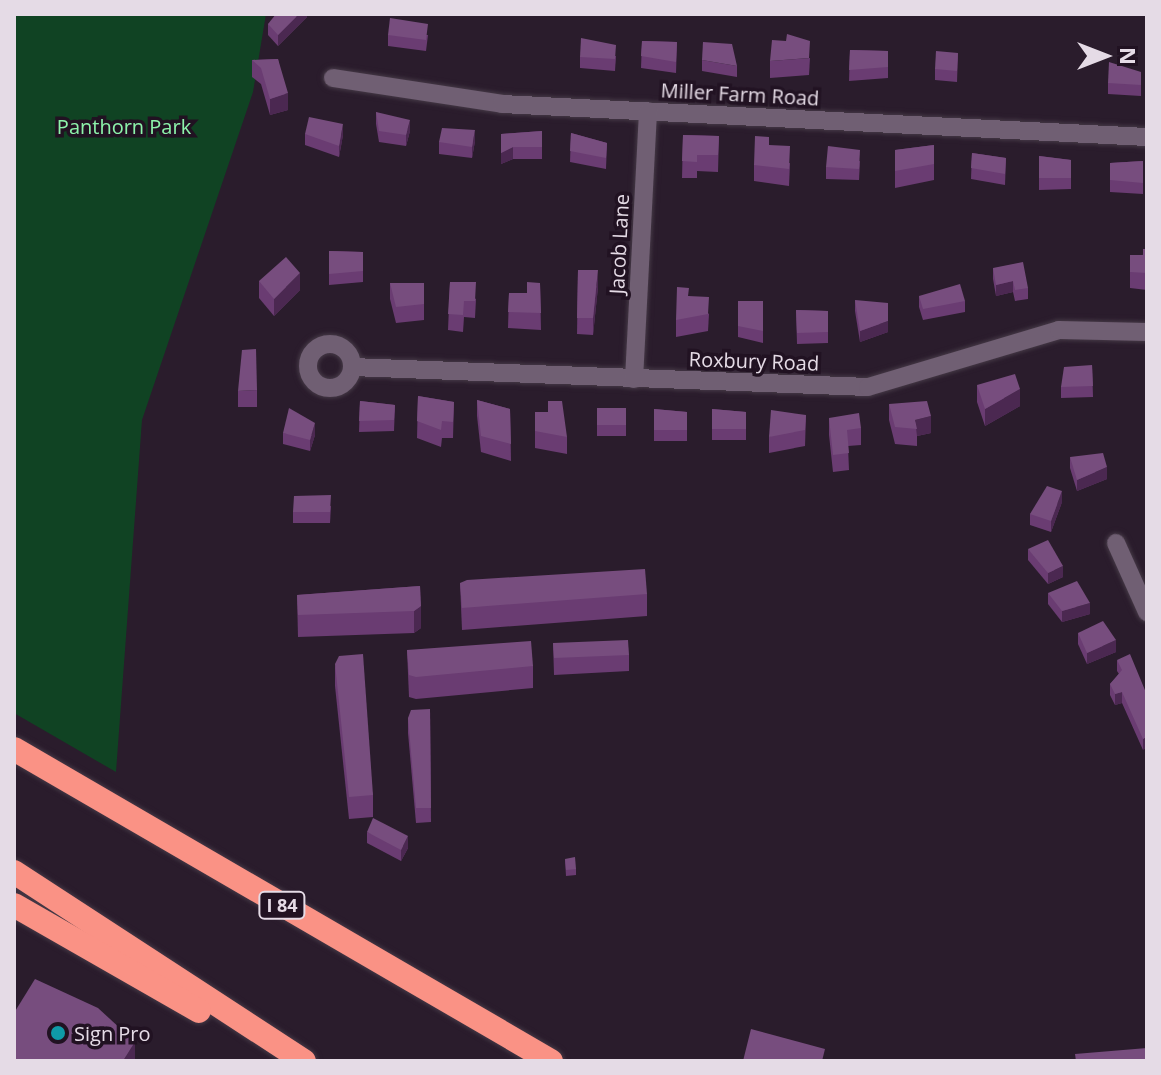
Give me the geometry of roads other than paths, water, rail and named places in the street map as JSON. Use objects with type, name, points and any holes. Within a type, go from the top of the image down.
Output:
[{"type":"highway","name":"I 84","points":[[14,749],[551,1061]]},
{"type":"highway","points":[[14,872],[304,1061]]},
{"type":"highway","points":[[14,905],[286,1061]]},
{"type":"highway","points":[[501,1032],[562,1061]]},
{"type":"street","name":"Miller Farm Road","points":[[333,78],[502,104],[1147,137]]},
{"type":"street","name":"Jacob Lane","points":[[634,379],[648,111]]},
{"type":"street","name":"Roxbury Road","points":[[352,367],[868,387],[1059,330],[1147,332]]},
{"type":"street","points":[[1116,543],[1147,612]]},
{"type":"place","name":"Sign Pro","points":[[58,1033]]},
{"type":"park label","name":"Panthorn Park","points":[[124,126]]}]
